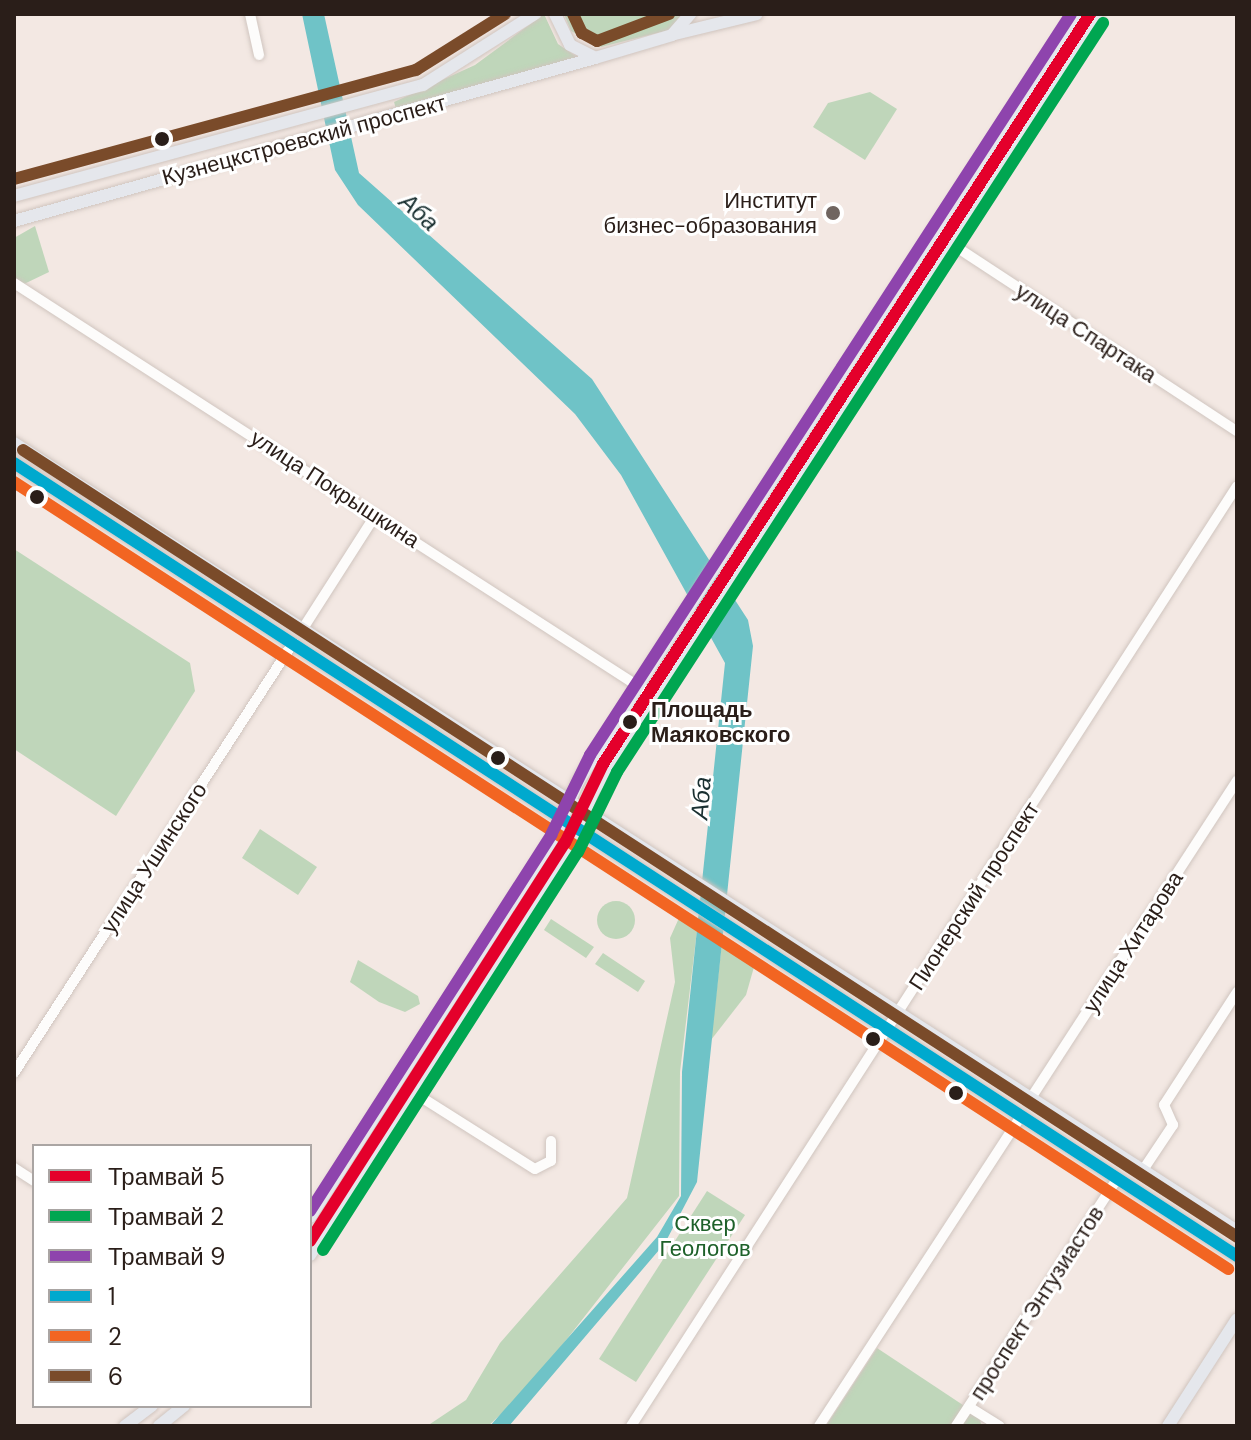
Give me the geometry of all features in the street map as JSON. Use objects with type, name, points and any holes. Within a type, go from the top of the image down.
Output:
[{"type":"main road","name":"Кузнецкстроевский проспект","points":[[14,196],[373,99],[454,70],[535,14]]},
{"type":"main road","points":[[555,14],[570,45],[595,58]]},
{"type":"main road","points":[[672,35],[690,14]]},
{"type":"main road","points":[[672,35],[757,14]]},
{"type":"main road","points":[[312,1214],[562,819],[568,803],[639,686],[1076,14]]},
{"type":"main road","points":[[312,1252],[578,828],[583,812],[655,697],[1097,14]]},
{"type":"main road","name":"Кузнецкстроевский проспект","points":[[14,221],[378,121],[672,35]]},
{"type":"main road","points":[[14,443],[742,915],[1021,1116],[1237,1256]]},
{"type":"main road","points":[[14,463],[733,927],[1029,1101],[1237,1231]]},
{"type":"main road","points":[[1168,1426],[1237,1319]]},
{"type":"main road","points":[[125,1426],[149,1408]]},
{"type":"main road","points":[[159,1426],[182,1408]]},
{"type":"street","points":[[250,14],[259,55]]},
{"type":"street","name":"улица Спартака","points":[[935,233],[1237,431]]},
{"type":"street","name":"улица Покрышкина","points":[[14,283],[655,697]]},
{"type":"street","name":"Пионерский проспект","points":[[631,1426],[890,1019],[1237,486]]},
{"type":"street","points":[[302,630],[375,516]]},
{"type":"street","name":"улица Ушинского","points":[[14,1073],[293,643]]},
{"type":"street","name":"улица Хитарова","points":[[1029,1101],[1237,781]]},
{"type":"street","points":[[1141,1173],[1173,1125],[1164,1105],[1237,992]]},
{"type":"street","points":[[413,1092],[535,1169],[551,1161],[551,1141]]},
{"type":"street","points":[[819,1426],[1021,1116]]},
{"type":"street","points":[[14,1168],[32,1180]]},
{"type":"street","name":"проспект Энтузиастов","points":[[956,1426],[1117,1179]]},
{"type":"street","points":[[969,1407],[999,1426]]},
{"type":"green space","points":[[544,14],[558,44],[577,57],[396,109],[394,102],[475,65]]},
{"type":"green space","points":[[564,14],[683,14],[669,30],[601,47],[571,31]]},
{"type":"green space","points":[[870,92],[897,109],[865,160],[813,127],[828,103]]},
{"type":"green space","points":[[35,226],[49,272],[24,284],[14,277],[14,238]]},
{"type":"green space","points":[[14,549],[190,663],[195,691],[116,816],[14,749]]},
{"type":"green space","points":[[260,829],[317,867],[298,895],[242,858]]},
{"type":"green space","points":[[616,901],[629,907],[635,920],[629,933],[616,939],[603,933],[597,920],[603,907]]},
{"type":"green space","points":[[679,918],[698,922],[680,1072],[679,1196],[527,1390],[488,1426],[427,1426],[466,1400],[500,1343],[627,1198],[675,982],[670,938]]},
{"type":"green space","points":[[551,919],[594,947],[586,958],[544,930]]},
{"type":"green space","points":[[722,942],[747,954],[754,967],[746,995],[711,1040]]},
{"type":"green space","points":[[603,953],[645,981],[638,992],[595,964]]},
{"type":"green space","points":[[358,960],[418,996],[420,1004],[405,1012],[379,1002],[350,982]]},
{"type":"green space","name":"Сквер Геологов","points":[[707,1191],[745,1215],[636,1382],[599,1359]]},
{"type":"green space","points":[[877,1348],[978,1415],[982,1426],[826,1426]]},
{"type":"water","name":"Аба","points":[[302,14],[324,14],[359,173],[592,379],[748,620],[753,646],[697,1182],[665,1243],[509,1426],[490,1426],[657,1237],[681,1196],[682,1072],[725,663],[621,475],[575,414],[358,205],[335,170]]},
{"type":"tram line","name":"9","points":[[312,1208],[551,835],[590,755],[1071,14]]},
{"type":"tram line","name":"5","points":[[312,1238],[565,843],[603,764],[1090,14]]},
{"type":"tram line","name":"2","points":[[323,1250],[578,852],[617,772],[1103,23]]},
{"type":"transit line","name":"6","points":[[14,179],[416,70],[505,14]]},
{"type":"transit line","name":"6","points":[[573,14],[582,33],[597,41],[669,14]]},
{"type":"transit line","name":"6","points":[[23,450],[1237,1237]]},
{"type":"transit line","name":"1","points":[[14,463],[1237,1256]]},
{"type":"transit line","name":"2","points":[[14,482],[1228,1269]]},
{"type":"place","name":"Институт бизнес-образования","points":[[833,213]]},
{"type":"place","name":"Площадь Маяковского","points":[[630,722]]}]
